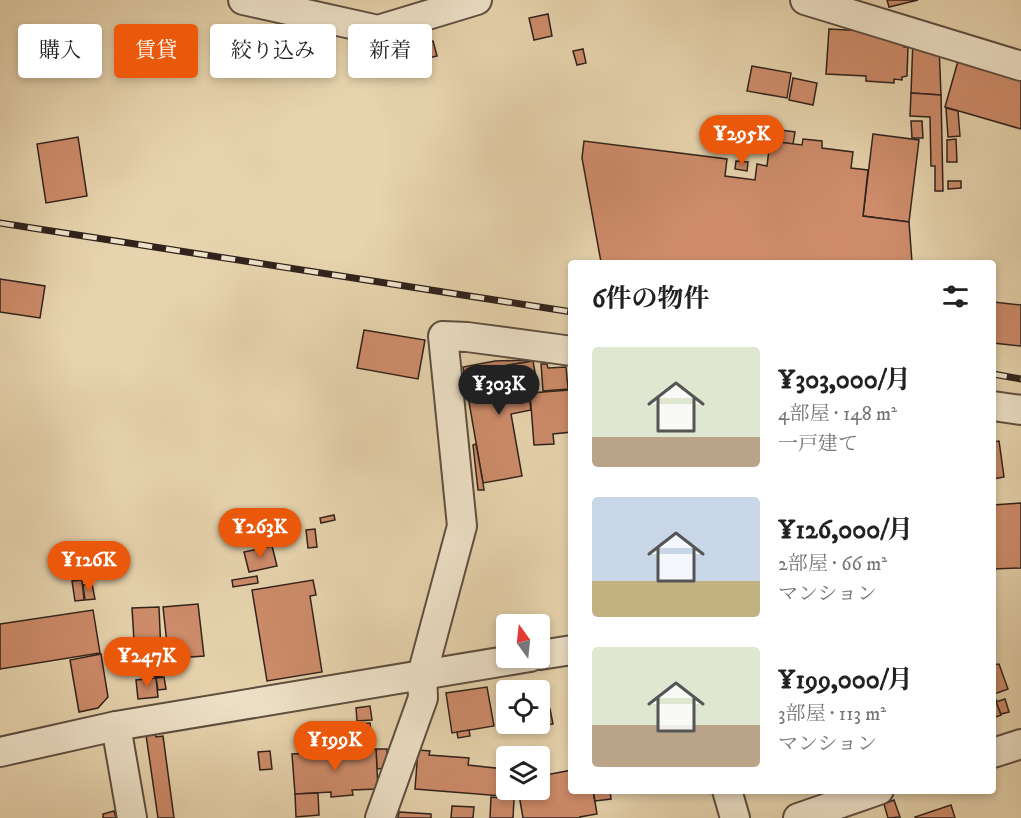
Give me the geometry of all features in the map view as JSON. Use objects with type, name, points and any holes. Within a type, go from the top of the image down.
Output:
[{"type":"street","points":[[243,0],[378,30],[477,0]]},
{"type":"street","points":[[805,0],[1021,66]]},
{"type":"street","points":[[380,818],[423,698],[422,675],[462,526],[443,336],[568,350]]},
{"type":"street","points":[[996,406],[1021,410]]},
{"type":"street","points":[[550,653],[568,651]]},
{"type":"street","points":[[0,752],[116,726],[496,663]]},
{"type":"street","points":[[116,726],[132,818]]},
{"type":"street","points":[[996,752],[1021,744]]},
{"type":"street","points":[[728,794],[735,818]]},
{"type":"street","points":[[798,818],[867,794]]},
{"type":"building","points":[[887,0],[918,0],[889,7]]},
{"type":"building","points":[[548,14],[552,36],[534,40],[529,18]]},
{"type":"building","points":[[829,29],[883,32],[904,42],[904,47],[908,47],[907,76],[902,77],[902,80],[894,79],[894,83],[866,81],[866,76],[826,74]]},
{"type":"building","points":[[913,39],[939,47],[941,95],[911,93]]},
{"type":"building","points":[[432,41],[437,56],[432,57]]},
{"type":"building","points":[[583,49],[586,63],[577,65],[573,51]]},
{"type":"building","points":[[960,54],[1021,72],[1021,129],[945,107]]},
{"type":"building","points":[[752,66],[791,73],[787,98],[747,91]]},
{"type":"building","points":[[793,78],[817,83],[813,105],[789,100]]},
{"type":"building","points":[[911,93],[941,95],[943,191],[935,191],[935,166],[931,166],[930,117],[910,116]]},
{"type":"building","points":[[946,108],[958,111],[960,136],[948,137]]},
{"type":"building","points":[[911,121],[922,121],[923,138],[912,138]]},
{"type":"building","points":[[773,129],[795,132],[793,144],[772,141]]},
{"type":"building","points":[[873,134],[919,140],[909,222],[863,216]]},
{"type":"building","points":[[78,137],[87,196],[46,203],[37,144]]},
{"type":"building","points":[[803,139],[822,141],[822,148],[853,152],[851,168],[868,170],[863,216],[909,222],[912,260],[601,260],[582,158],[584,141],[727,159],[725,176],[755,180],[757,164],[767,166],[770,141],[802,145]]},
{"type":"building","points":[[956,139],[957,162],[947,162],[947,140]]},
{"type":"building","points":[[736,161],[748,162],[747,171],[735,169]]},
{"type":"building","points":[[948,181],[961,181],[961,188],[948,189]]},
{"type":"building","points":[[0,279],[45,286],[40,318],[0,312]]},
{"type":"building","points":[[996,302],[1021,305],[1021,346],[996,343]]},
{"type":"building","points":[[364,330],[425,340],[418,379],[357,368]]},
{"type":"building","points":[[531,360],[464,373],[463,367],[495,361]]},
{"type":"building","points":[[533,361],[538,389],[528,390],[531,410],[511,414],[522,476],[483,483],[464,373]]},
{"type":"building","points":[[541,364],[547,364],[548,368],[566,367],[568,389],[543,391]]},
{"type":"building","points":[[568,390],[568,432],[553,434],[554,444],[534,445],[530,393]]},
{"type":"building","points":[[999,441],[1004,477],[996,478],[996,442]]},
{"type":"building","points":[[476,444],[484,490],[478,490],[473,445]]},
{"type":"building","points":[[1021,503],[1021,568],[996,569],[996,505]]},
{"type":"building","points":[[334,515],[335,520],[321,523],[320,518]]},
{"type":"building","points":[[315,529],[317,547],[308,548],[306,530]]},
{"type":"building","points":[[272,546],[277,566],[249,572],[244,552]]},
{"type":"building","points":[[90,559],[91,570],[85,572],[83,561]]},
{"type":"building","points":[[257,576],[258,583],[233,587],[232,580]]},
{"type":"building","points":[[82,580],[84,600],[75,601],[72,581]]},
{"type":"building","points":[[313,580],[316,595],[310,596],[322,672],[267,681],[252,590]]},
{"type":"building","points":[[92,584],[95,599],[85,600],[83,585]]},
{"type":"building","points":[[198,604],[204,656],[177,658],[176,652],[168,653],[163,607]]},
{"type":"building","points":[[159,607],[162,676],[143,677],[143,673],[136,674],[132,608]]},
{"type":"building","points":[[93,610],[100,653],[0,669],[0,624]]},
{"type":"building","points":[[101,654],[108,697],[98,708],[79,712],[70,660]]},
{"type":"building","points":[[996,664],[999,664],[1008,689],[996,693]]},
{"type":"building","points":[[164,677],[166,689],[158,690],[156,678]]},
{"type":"building","points":[[156,678],[158,697],[138,699],[136,680]]},
{"type":"building","points":[[487,687],[494,726],[452,733],[446,693]]},
{"type":"building","points":[[1005,699],[1009,712],[1001,714],[996,702]]},
{"type":"building","points":[[996,700],[1001,715],[996,717]]},
{"type":"building","points":[[370,706],[372,720],[357,721],[356,708]]},
{"type":"building","points":[[550,709],[553,724],[550,725]]},
{"type":"building","points":[[370,723],[371,732],[356,734],[356,724]]},
{"type":"building","points":[[469,730],[470,736],[458,738],[457,732]]},
{"type":"building","points":[[155,733],[156,737],[163,736],[174,818],[158,818],[146,735]]},
{"type":"building","points":[[376,749],[387,749],[387,768],[377,769]]},
{"type":"building","points":[[376,749],[378,789],[352,790],[353,795],[331,797],[331,792],[295,794],[292,754]]},
{"type":"building","points":[[418,750],[430,751],[429,755],[469,758],[468,765],[496,768],[496,796],[415,789]]},
{"type":"building","points":[[270,751],[272,769],[260,770],[258,752]]},
{"type":"building","points":[[568,771],[568,794],[594,794],[597,814],[580,818],[523,818],[520,800],[550,800],[550,774]]},
{"type":"building","points":[[318,793],[319,815],[296,817],[295,794]]},
{"type":"building","points":[[594,794],[610,794],[611,799],[595,801]]},
{"type":"building","points":[[491,797],[496,797],[496,800],[514,800],[513,818],[490,818]]},
{"type":"building","points":[[894,800],[900,817],[888,818],[884,804]]},
{"type":"building","points":[[951,805],[955,818],[915,817]]},
{"type":"building","points":[[452,806],[474,807],[473,818],[451,818]]},
{"type":"building","points":[[114,811],[116,818],[103,818],[103,814]]},
{"type":"building","points":[[399,812],[431,814],[431,818],[398,818]]},
{"type":"railway","points":[[0,223],[568,311]]},
{"type":"railway","points":[[996,375],[1021,379]]}]
